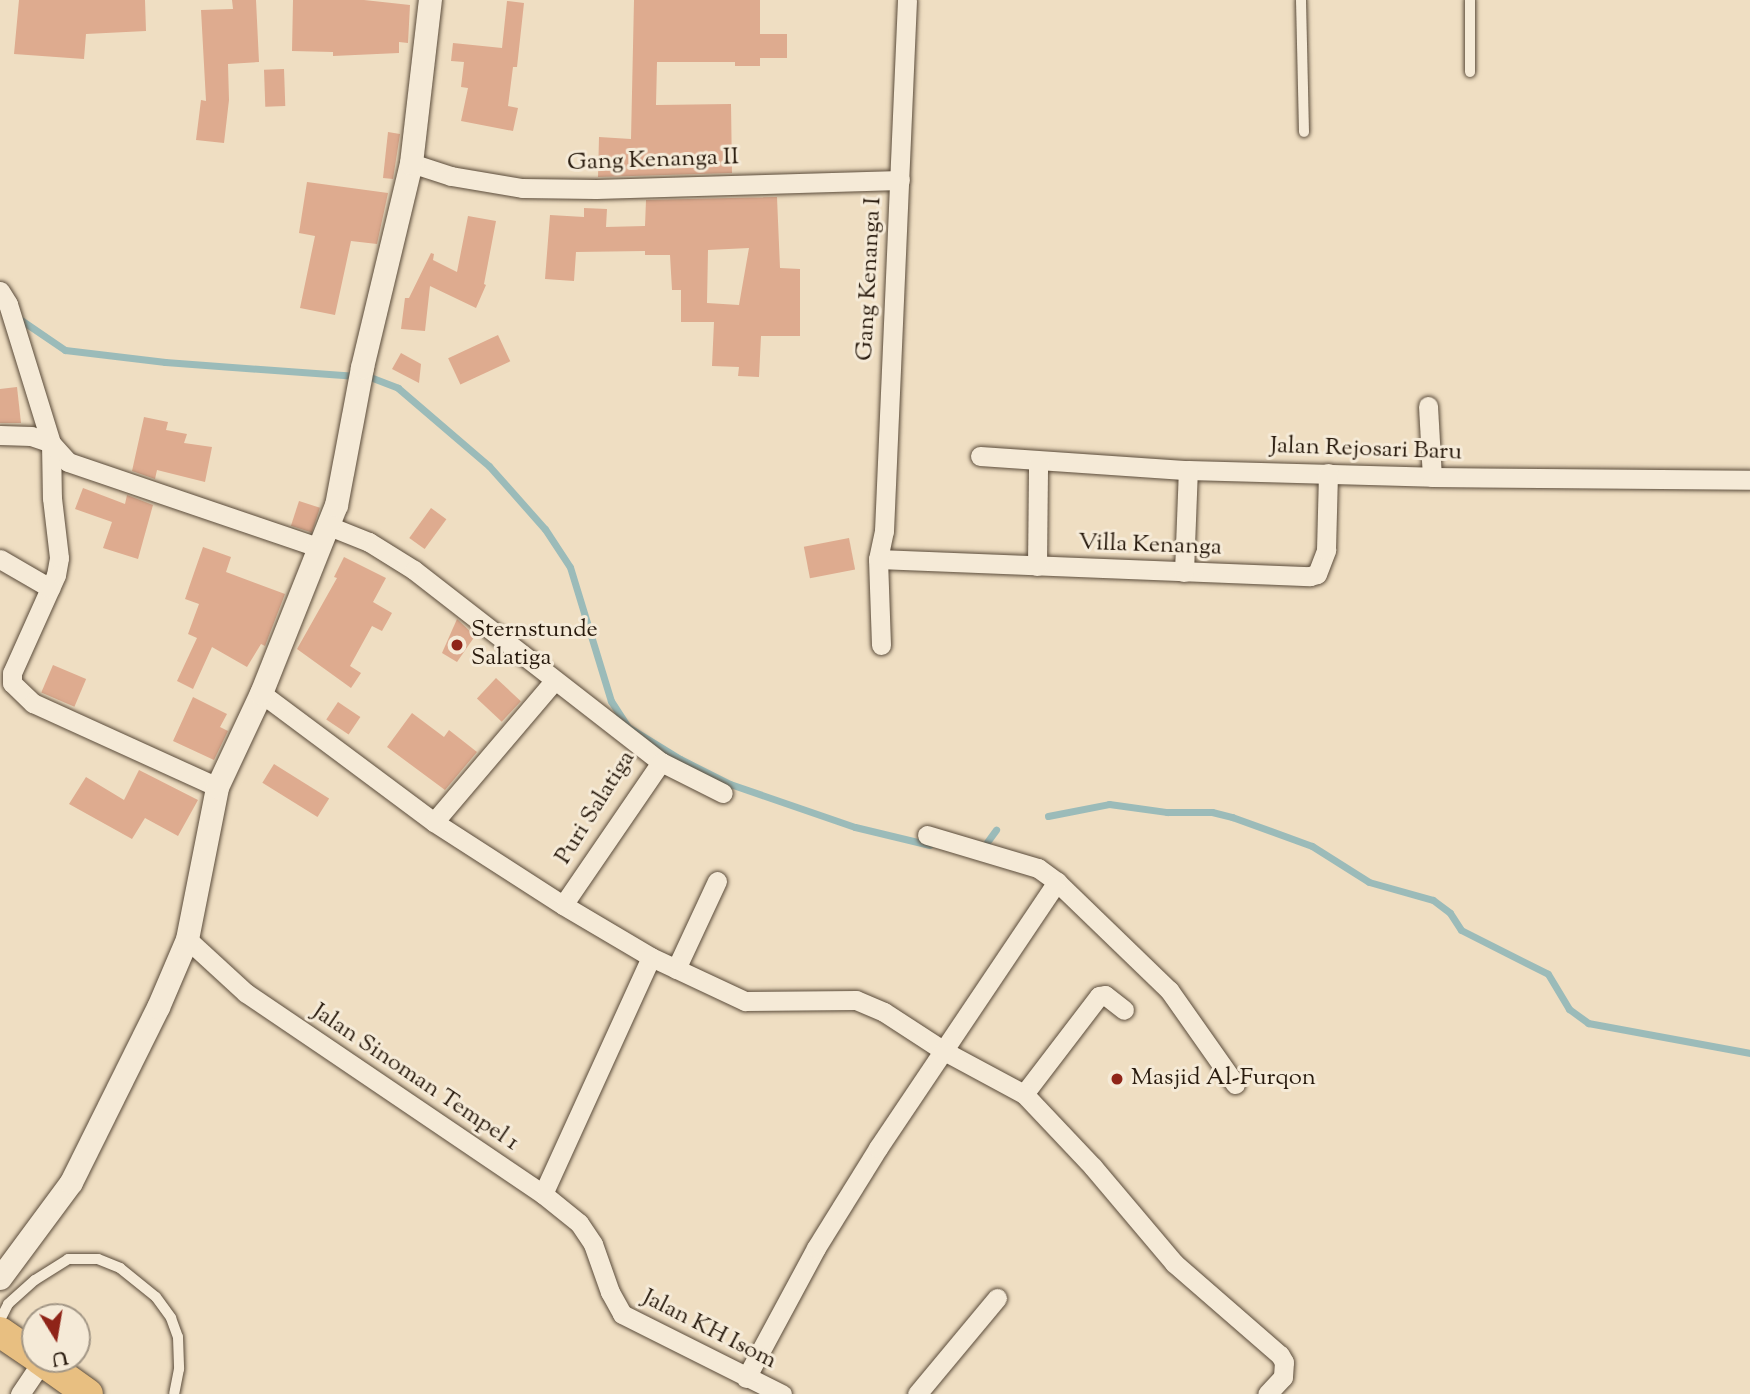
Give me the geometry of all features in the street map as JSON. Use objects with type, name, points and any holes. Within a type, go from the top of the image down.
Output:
[{"type":"main road","points":[[0,1332],[21,1347]]},
{"type":"main road","points":[[59,1373],[88,1394]]},
{"type":"street","points":[[0,1278],[71,1182],[158,1007],[187,939],[217,787],[261,693],[329,526],[336,505],[362,368],[411,163],[430,0]]},
{"type":"street","name":"Gang Kenanga I","points":[[878,559],[884,530],[907,0]]},
{"type":"street","name":"Gang Kenanga II","points":[[411,163],[451,176],[522,188],[596,189],[900,180]]},
{"type":"street","points":[[7,306],[51,443],[52,498],[59,558],[50,588],[6,670],[12,684],[33,703],[217,787]]},
{"type":"street","points":[[1428,406],[1432,477]]},
{"type":"street","points":[[0,435],[32,436],[51,443],[68,462],[320,548]]},
{"type":"street","name":"Jalan Rejosari Baru","points":[[980,456],[1188,470],[1432,477],[1750,480]]},
{"type":"street","points":[[1037,566],[1038,462]]},
{"type":"street","points":[[1184,572],[1188,470]]},
{"type":"street","name":"Villa Kenanga","points":[[878,559],[1184,572],[1317,574],[1326,550],[1328,473]]},
{"type":"street","name":"Puri Salatiga","points":[[329,526],[369,542],[414,570],[661,762],[563,905]]},
{"type":"street","points":[[0,559],[50,588]]},
{"type":"street","points":[[878,559],[881,645]]},
{"type":"street","points":[[434,822],[554,681]]},
{"type":"street","points":[[261,693],[434,822],[563,905],[651,957],[745,1001],[856,1000],[884,1012],[944,1051],[1024,1094],[1093,1167],[1174,1264],[1280,1355],[1284,1362],[1283,1377],[1267,1394]]},
{"type":"street","points":[[661,762],[723,793]]},
{"type":"street","points":[[927,835],[1038,868],[1053,887],[1169,990],[1235,1084]]},
{"type":"street","points":[[676,969],[717,881]]},
{"type":"street","points":[[746,1378],[817,1248],[1053,887]]},
{"type":"street","name":"Jalan Sinoman Tempel 1","points":[[187,939],[246,993],[543,1194],[579,1223],[603,1267]]},
{"type":"street","points":[[543,1194],[651,957]]},
{"type":"street","points":[[1024,1094],[1100,996],[1105,995],[1124,1010]]},
{"type":"street","name":"Jalan KH Isom","points":[[603,1267],[610,1292],[622,1314],[782,1394]]},
{"type":"street","points":[[917,1394],[997,1298]]},
{"type":"street","points":[[21,1394],[32,1373]]},
{"type":"lane","points":[[1301,0],[1304,132]]},
{"type":"lane","points":[[1470,0],[1470,72]]},
{"type":"lane","points":[[0,1320],[8,1304],[35,1280],[68,1259],[97,1259],[120,1268],[156,1297],[171,1318],[178,1337],[179,1369],[174,1394]]},
{"type":"building","points":[[19,0],[145,0],[146,31],[86,34],[84,59],[14,54]]},
{"type":"building","points":[[232,0],[256,0],[259,62],[228,64],[229,100],[224,143],[196,140],[201,100],[206,101],[201,10],[233,9]]},
{"type":"building","points":[[293,0],[364,0],[410,5],[408,43],[399,42],[399,53],[333,56],[333,52],[292,51]]},
{"type":"building","points":[[634,0],[760,0],[760,34],[787,34],[787,58],[760,58],[760,66],[735,66],[735,62],[657,62],[656,105],[731,104],[732,173],[598,177],[599,137],[631,139]]},
{"type":"building","points":[[507,1],[524,3],[517,67],[513,67],[508,106],[518,108],[513,131],[461,121],[468,88],[461,87],[464,62],[451,61],[453,43],[502,48]]},
{"type":"building","points":[[284,69],[285,106],[265,107],[264,70]]},
{"type":"building","points":[[388,132],[400,134],[393,179],[383,178]]},
{"type":"building","points":[[307,182],[388,193],[377,244],[351,241],[335,315],[300,308],[315,236],[299,233]]},
{"type":"building","points":[[777,197],[780,268],[800,269],[800,336],[761,336],[759,377],[738,376],[739,367],[712,366],[714,322],[681,322],[681,290],[672,290],[670,255],[645,255],[645,251],[576,252],[574,281],[545,279],[550,215],[584,217],[584,208],[607,209],[606,227],[645,226],[646,200]],"holes":[[[749,248],[739,305],[707,303],[708,250]]]},
{"type":"building","points":[[468,216],[496,221],[484,284],[486,285],[476,308],[430,286],[425,331],[401,329],[405,298],[409,298],[431,253],[434,254],[433,260],[457,272]]},
{"type":"building","points":[[498,335],[510,361],[460,385],[448,358]]},
{"type":"building","points":[[401,353],[421,364],[419,383],[392,369]]},
{"type":"building","points":[[17,387],[21,423],[0,423],[0,389]]},
{"type":"building","points":[[144,417],[168,422],[166,430],[187,434],[184,443],[212,447],[205,482],[157,470],[155,479],[132,471]]},
{"type":"building","points":[[83,488],[125,504],[127,495],[153,505],[138,559],[103,548],[112,522],[75,509]]},
{"type":"building","points":[[299,501],[320,508],[312,533],[291,526]]},
{"type":"building","points":[[431,508],[446,519],[425,549],[409,538]]},
{"type":"building","points":[[849,538],[855,569],[810,578],[804,547]]},
{"type":"building","points":[[203,547],[231,557],[226,572],[285,594],[265,646],[261,644],[247,667],[212,647],[193,689],[177,681],[197,638],[188,634],[199,604],[185,599]]},
{"type":"building","points":[[344,557],[386,578],[373,602],[392,613],[382,631],[372,626],[350,666],[361,673],[351,688],[297,649],[337,578],[334,577]]},
{"type":"building","name":"Sternstunde Salatiga","points":[[457,619],[475,636],[457,662],[442,653]]},
{"type":"building","points":[[53,665],[86,679],[74,707],[41,693]]},
{"type":"building","points":[[496,678],[521,701],[502,722],[477,698]]},
{"type":"building","points":[[193,697],[227,714],[220,727],[228,731],[214,760],[173,741]]},
{"type":"building","points":[[338,702],[360,717],[349,735],[326,719]]},
{"type":"building","points":[[412,713],[444,737],[449,730],[477,752],[445,790],[387,747]]},
{"type":"building","points":[[274,764],[329,798],[317,817],[262,783]]},
{"type":"building","points":[[139,770],[198,800],[178,836],[145,818],[132,839],[69,804],[86,777],[124,800]]},
{"type":"waterway","points":[[18,318],[65,350],[165,362],[370,377],[398,388],[489,466],[545,529],[570,567],[611,701],[628,727],[680,759],[730,784],[855,827],[930,845]]},
{"type":"waterway","points":[[1048,816],[1109,804],[1167,812],[1212,812],[1232,817],[1312,846],[1369,882],[1433,900],[1450,913],[1461,930],[1548,974],[1569,1009],[1588,1023],[1750,1053]]},
{"type":"waterway","points":[[982,849],[996,830]]},
{"type":"place","name":"Sternstunde Salatiga","points":[[457,645]]},
{"type":"place","name":"Masjid Al-Furqon","points":[[1117,1079]]}]
